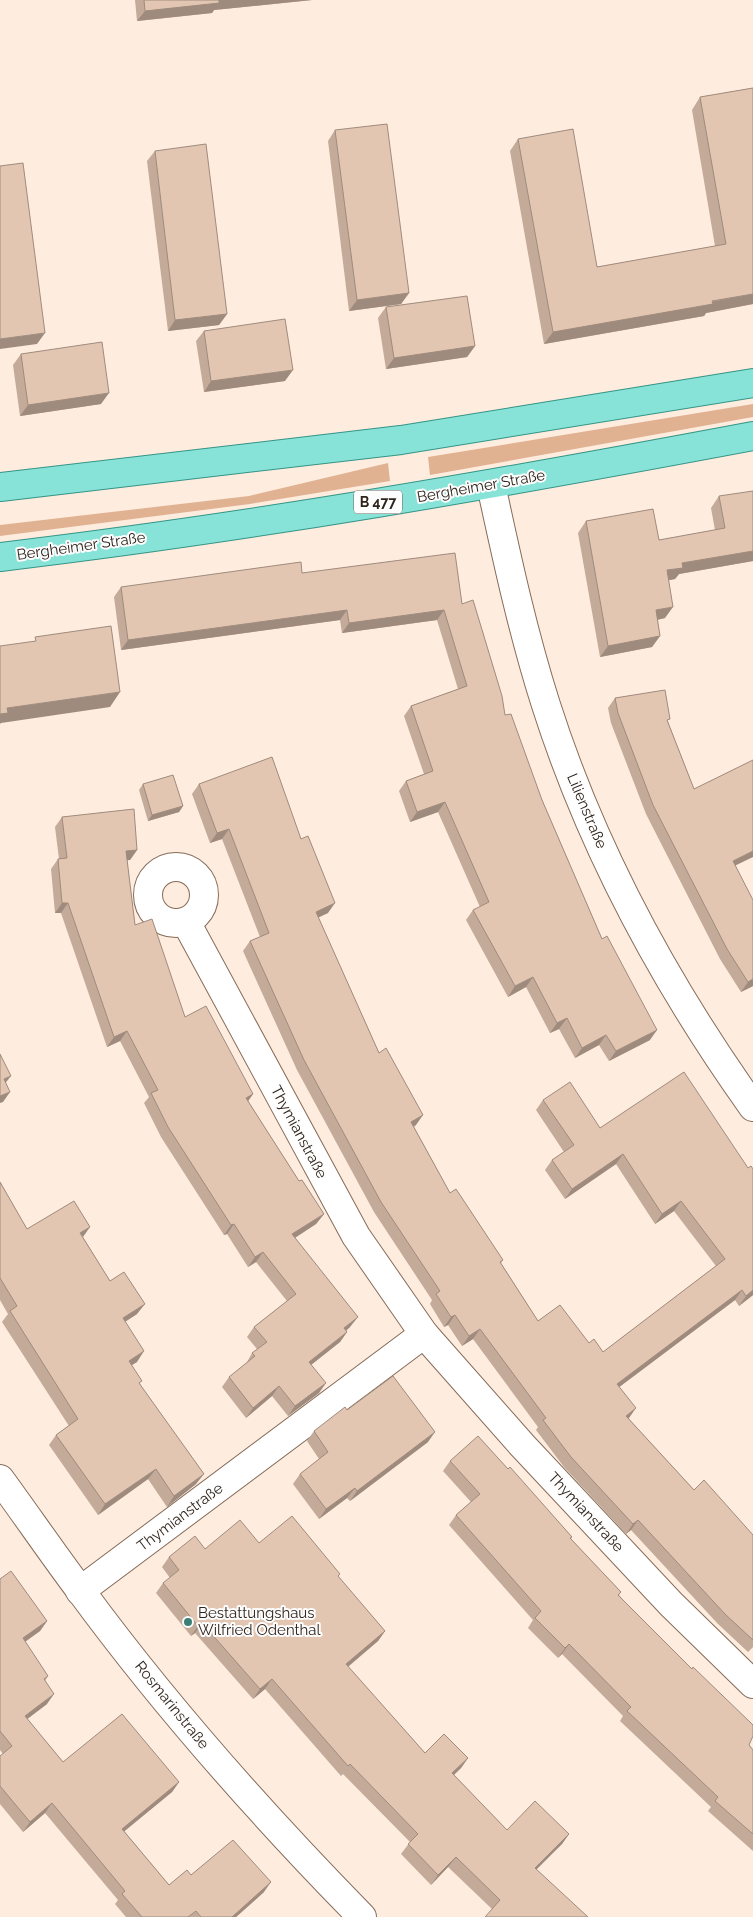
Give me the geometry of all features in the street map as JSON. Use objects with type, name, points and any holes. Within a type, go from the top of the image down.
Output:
[{"type":"main road","points":[[0,487],[402,440],[753,383]]},
{"type":"main road","name":"Bergheimer Straße","points":[[0,557],[89,546],[491,485],[753,436]]},
{"type":"street","name":"Lilienstraße","points":[[491,485],[514,591],[547,707],[592,823],[617,880],[684,1004],[753,1107]]},
{"type":"street","name":"Thymianstraße","points":[[186,922],[356,1236],[424,1334],[522,1445],[671,1604],[753,1684]]},
{"type":"street","name":"Thymianstraße","points":[[80,1591],[424,1334]]},
{"type":"street","name":"Rosmarinstraße","points":[[0,1479],[80,1591],[157,1688],[237,1784],[302,1856],[362,1917]]},
{"type":"shaded area","points":[[753,404],[753,417],[430,475],[428,457]]},
{"type":"shaded area","points":[[388,463],[390,481],[250,504],[0,536],[0,525],[249,496]]},
{"type":"building","points":[[144,0],[219,0],[219,3],[145,11]]},
{"type":"building","points":[[753,88],[753,294],[712,301],[713,304],[553,332],[518,139],[573,129],[597,267],[726,244],[700,97]]},
{"type":"building","points":[[387,124],[409,293],[357,300],[335,130]]},
{"type":"building","points":[[206,144],[227,314],[175,320],[155,151]]},
{"type":"building","points":[[23,163],[45,333],[0,339],[0,166]]},
{"type":"building","points":[[467,296],[475,346],[394,358],[386,307]]},
{"type":"building","points":[[285,319],[293,370],[211,381],[204,331]]},
{"type":"building","points":[[102,342],[109,393],[28,405],[21,354]]},
{"type":"building","points":[[753,491],[753,551],[682,563],[683,568],[667,570],[673,607],[656,610],[660,636],[608,646],[586,521],[653,509],[659,540],[725,528],[719,496]]},
{"type":"building","points":[[455,553],[462,604],[473,600],[502,696],[505,715],[511,714],[542,800],[602,939],[607,936],[657,1030],[616,1051],[606,1035],[582,1048],[567,1018],[557,1023],[533,977],[515,986],[473,910],[489,902],[445,802],[417,812],[406,781],[433,771],[411,706],[467,686],[444,610],[349,623],[347,610],[128,640],[121,587],[301,562],[302,573]]},
{"type":"building","points":[[111,626],[120,692],[7,708],[8,713],[0,714],[0,646],[36,641],[35,637]]},
{"type":"building","points":[[665,690],[670,719],[667,720],[694,789],[753,760],[753,851],[733,861],[753,900],[753,979],[748,982],[727,949],[653,805],[618,713],[615,698]]},
{"type":"building","points":[[272,757],[301,839],[308,836],[335,903],[316,912],[379,1053],[386,1048],[423,1115],[411,1122],[450,1193],[456,1189],[503,1260],[500,1262],[538,1321],[560,1305],[589,1343],[594,1339],[603,1352],[725,1259],[681,1201],[662,1214],[623,1154],[572,1189],[552,1160],[574,1145],[543,1100],[570,1082],[600,1128],[684,1072],[748,1168],[751,1166],[753,1169],[753,1290],[746,1296],[742,1290],[617,1384],[636,1408],[626,1416],[694,1490],[704,1480],[753,1535],[753,1640],[725,1614],[638,1520],[633,1524],[571,1457],[543,1420],[546,1418],[480,1329],[469,1336],[455,1315],[451,1317],[436,1294],[440,1291],[381,1202],[304,1060],[250,941],[269,933],[229,829],[217,833],[199,784]]},
{"type":"building","points":[[173,775],[183,806],[152,815],[143,784]]},
{"type":"building","points":[[134,809],[137,850],[126,851],[135,925],[152,919],[185,1017],[206,1006],[253,1094],[246,1098],[299,1181],[302,1180],[324,1214],[292,1234],[358,1317],[344,1328],[347,1332],[309,1362],[326,1383],[295,1406],[279,1386],[253,1408],[229,1377],[255,1356],[252,1353],[267,1342],[254,1327],[296,1294],[263,1252],[255,1257],[234,1224],[231,1225],[168,1127],[151,1093],[158,1090],[127,1031],[114,1037],[68,903],[62,903],[58,859],[67,858],[62,817]]},
{"type":"building","points":[[0,1054],[11,1076],[4,1079],[10,1092],[0,1096]]},
{"type":"building","points":[[0,1182],[27,1229],[74,1201],[90,1227],[80,1233],[110,1281],[124,1272],[145,1304],[123,1318],[144,1351],[129,1361],[142,1381],[139,1383],[204,1474],[174,1496],[156,1469],[105,1504],[56,1435],[78,1419],[10,1311],[17,1306],[0,1278]]},
{"type":"building","points":[[393,1376],[435,1432],[357,1491],[355,1488],[326,1509],[300,1474],[328,1452],[314,1431],[345,1407],[347,1410]]},
{"type":"building","points":[[478,1436],[508,1469],[510,1467],[572,1537],[570,1538],[621,1592],[618,1595],[692,1669],[693,1667],[753,1725],[753,1736],[749,1745],[753,1750],[753,1834],[715,1801],[718,1797],[627,1711],[631,1707],[569,1644],[565,1648],[535,1618],[541,1611],[456,1515],[480,1494],[450,1461]]},
{"type":"building","points":[[292,1516],[340,1574],[338,1576],[385,1631],[346,1664],[425,1753],[444,1734],[468,1758],[452,1773],[507,1830],[535,1801],[569,1834],[535,1868],[588,1917],[485,1917],[500,1900],[456,1857],[438,1875],[408,1844],[418,1834],[350,1764],[348,1766],[272,1679],[260,1689],[202,1623],[198,1626],[163,1583],[179,1570],[169,1557],[195,1536],[205,1549],[240,1520],[259,1543]]},
{"type":"building","points":[[11,1571],[47,1621],[23,1638],[48,1676],[44,1679],[54,1694],[25,1716],[63,1762],[122,1714],[179,1782],[122,1829],[169,1885],[187,1870],[191,1875],[233,1840],[271,1882],[232,1917],[201,1917],[196,1911],[188,1917],[142,1917],[122,1894],[125,1891],[52,1803],[30,1822],[0,1786],[0,1756],[12,1746],[0,1731],[0,1579]]},
{"type":"place","name":"Bestattungshaus Wilfried Odenthal","points":[[188,1622]]}]
